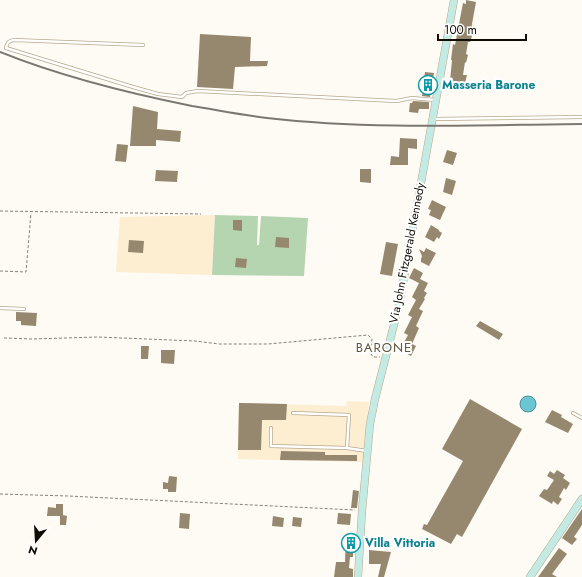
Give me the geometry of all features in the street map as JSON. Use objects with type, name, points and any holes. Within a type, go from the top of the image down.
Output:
[{"type":"street","name":"Via John Fitzgerald Kennedy","points":[[358,577],[362,511],[374,398],[399,306],[454,0]]},
{"type":"street","points":[[530,577],[582,499]]},
{"type":"lane","points":[[143,45],[14,40],[7,43],[6,48],[158,94],[182,97],[186,93],[198,91],[396,101],[412,98],[436,100]]},
{"type":"lane","points":[[432,119],[582,118]]},
{"type":"lane","points":[[0,308],[24,309]]},
{"type":"lane","points":[[573,413],[582,418]]},
{"type":"lane","points":[[293,414],[349,415],[347,448]]},
{"type":"lane","points":[[271,428],[271,446],[347,448],[356,451],[368,451]]},
{"type":"path","points":[[0,211],[201,214]]},
{"type":"path","points":[[0,271],[26,272],[31,212]]},
{"type":"path","points":[[4,338],[32,339],[98,337],[195,341],[219,344],[268,344],[368,335],[372,339],[373,357],[386,357]]},
{"type":"path","points":[[0,494],[362,511]]},
{"type":"shaded area","points":[[215,215],[212,275],[116,272],[120,217]]},
{"type":"shaded area","points":[[347,401],[369,402],[363,462],[238,459],[239,403],[346,406]]},
{"type":"green space","points":[[215,215],[258,216],[257,245],[259,245],[261,216],[308,218],[304,276],[212,275]]},
{"type":"water","points":[[528,396],[535,401],[536,404],[531,411],[528,412],[521,407],[520,404],[525,397]]},
{"type":"building","points":[[466,0],[476,2],[470,35],[472,35],[470,42],[468,42],[466,54],[468,55],[466,63],[465,62],[463,75],[467,75],[465,83],[450,81],[453,44],[455,45],[463,3],[466,4]]},
{"type":"building","points":[[200,34],[251,37],[250,61],[268,61],[267,66],[235,67],[233,89],[197,87]]},
{"type":"building","name":"Masseria Barone","points":[[425,72],[434,73],[430,97],[422,96]]},
{"type":"building","points":[[413,101],[429,102],[429,109],[419,109],[418,113],[409,112],[410,103]]},
{"type":"building","points":[[133,106],[158,112],[157,129],[181,131],[180,142],[156,140],[156,146],[130,146]]},
{"type":"building","points":[[400,138],[417,139],[417,149],[408,148],[408,165],[390,165],[391,156],[399,157]]},
{"type":"building","points":[[117,144],[128,145],[126,162],[115,161]]},
{"type":"building","points":[[447,150],[457,153],[453,165],[443,162]]},
{"type":"building","points":[[360,169],[371,169],[371,183],[360,182]]},
{"type":"building","points":[[156,170],[178,171],[177,182],[155,181]]},
{"type":"building","points":[[446,178],[456,181],[452,195],[443,192]]},
{"type":"building","points":[[432,200],[446,207],[440,220],[429,215],[431,210],[428,209]]},
{"type":"building","points":[[233,220],[242,220],[242,231],[233,230]]},
{"type":"building","points":[[431,225],[442,233],[439,239],[437,237],[434,242],[425,237]]},
{"type":"building","points":[[276,237],[289,238],[289,248],[275,247]]},
{"type":"building","points":[[129,240],[144,241],[143,253],[128,252]]},
{"type":"building","points":[[386,242],[398,244],[392,276],[380,274]]},
{"type":"building","points":[[426,248],[436,253],[429,266],[421,262],[422,256],[419,249],[424,252]]},
{"type":"building","points":[[236,258],[247,259],[246,268],[235,267]]},
{"type":"building","points":[[414,268],[423,273],[420,279],[428,283],[424,291],[427,293],[424,298],[425,299],[419,309],[423,311],[416,326],[419,328],[412,344],[416,346],[411,356],[400,350],[408,335],[404,333],[412,317],[408,315],[416,300],[412,297],[419,283],[409,278]]},
{"type":"building","points":[[16,312],[37,313],[36,326],[21,325],[21,321],[16,321]]},
{"type":"building","points":[[480,321],[503,334],[499,340],[476,326]]},
{"type":"building","points":[[141,346],[149,346],[148,359],[141,359]]},
{"type":"building","points":[[161,350],[175,350],[174,364],[161,363]]},
{"type":"building","points":[[470,399],[522,429],[462,537],[457,534],[451,544],[422,529],[424,524],[427,525],[463,461],[442,449]]},
{"type":"building","points":[[239,403],[287,404],[286,420],[262,420],[261,450],[238,450]]},
{"type":"building","points":[[552,410],[562,415],[561,417],[573,424],[568,433],[545,422]]},
{"type":"building","points":[[281,451],[325,452],[325,455],[357,455],[357,461],[280,460]]},
{"type":"building","points":[[557,470],[565,475],[563,478],[570,483],[566,490],[564,488],[559,497],[562,499],[558,505],[553,501],[552,504],[539,496],[544,489],[547,490],[554,480],[547,476],[550,471],[554,474]]},
{"type":"building","points":[[169,476],[177,477],[176,492],[168,492],[168,489],[163,489],[163,482],[168,483]]},
{"type":"building","points":[[353,490],[359,491],[357,508],[351,508]]},
{"type":"building","points":[[56,504],[63,504],[63,515],[67,516],[66,525],[60,525],[60,516],[47,516],[48,507],[56,508]]},
{"type":"building","points":[[582,509],[582,525],[574,537],[577,539],[572,545],[562,538]]},
{"type":"building","points":[[180,513],[190,514],[189,529],[179,528]]},
{"type":"building","points":[[338,513],[351,514],[350,525],[337,524]]},
{"type":"building","points":[[273,516],[284,518],[283,527],[272,526]]},
{"type":"building","points":[[293,517],[302,518],[301,527],[292,526]]},
{"type":"building","points":[[346,535],[356,536],[355,552],[353,552],[353,557],[350,557],[349,568],[353,569],[353,577],[334,577],[336,562],[345,562]]},
{"type":"building","points":[[559,548],[567,554],[552,574],[557,577],[538,577]]},
{"type":"building","points":[[369,550],[391,552],[384,577],[378,577],[381,564],[369,564]]},
{"type":"railway","points":[[0,52],[71,77],[143,96],[192,106],[267,118],[306,122],[424,126],[582,124]]},
{"type":"place","name":"Masseria Barone","points":[[428,85]]},
{"type":"place","name":"Villa Vittoria","points":[[351,543]]},
{"type":"district","name":"BARONE","points":[[384,347]]}]
